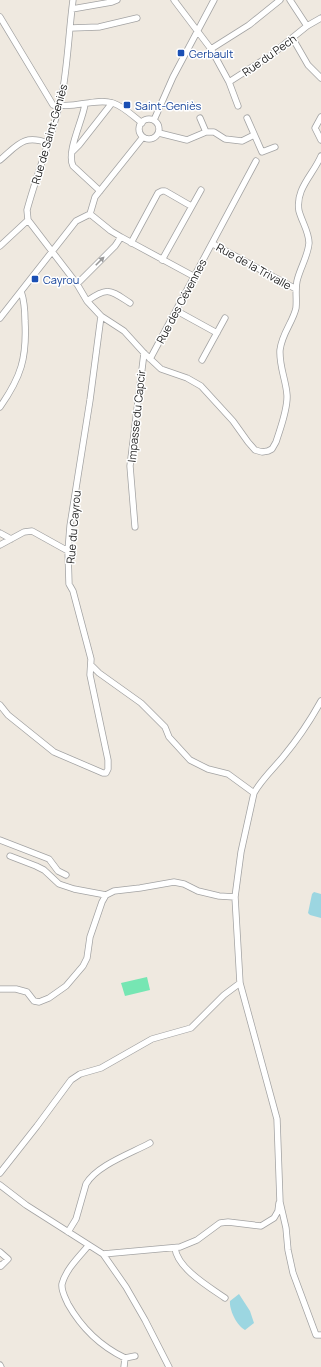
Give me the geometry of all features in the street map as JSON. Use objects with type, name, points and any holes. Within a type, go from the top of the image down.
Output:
[{"type":"street","name":"Rue de Saint-Geniès","points":[[28,220],[27,210],[61,98],[71,28],[72,0]]},
{"type":"street","points":[[72,9],[117,0]]},
{"type":"street","name":"Rue du Pech","points":[[174,0],[211,49],[229,82],[238,106]]},
{"type":"street","points":[[154,120],[173,77],[214,0]]},
{"type":"street","points":[[211,49],[249,26],[280,0]]},
{"type":"street","name":"Rue du Pech","points":[[290,0],[307,26]]},
{"type":"street","points":[[0,17],[53,105],[69,106],[97,102],[112,103],[142,123]]},
{"type":"street","points":[[71,28],[99,28],[137,18]]},
{"type":"street","name":"Rue du Pech","points":[[229,82],[271,55],[293,39],[307,26],[321,18]]},
{"type":"street","points":[[293,39],[308,65],[321,78]]},
{"type":"street","points":[[44,88],[54,96],[61,98]]},
{"type":"street","points":[[72,152],[112,103]]},
{"type":"street","points":[[85,104],[71,161],[73,166],[100,191]]},
{"type":"street","points":[[321,117],[315,128],[321,140]]},
{"type":"street","points":[[200,118],[206,132]]},
{"type":"street","points":[[247,118],[262,152],[275,147]]},
{"type":"street","points":[[147,119],[154,120],[159,127],[159,133],[152,139],[146,139],[141,135],[140,129],[142,123],[147,119]]},
{"type":"street","points":[[159,133],[187,140],[206,132],[214,132],[225,139],[242,141],[254,135]]},
{"type":"street","points":[[0,318],[76,221],[90,214],[94,200],[100,191],[143,137]]},
{"type":"street","points":[[0,160],[19,144],[27,140],[36,139],[48,143]]},
{"type":"street","points":[[0,246],[28,220],[78,284],[87,301],[101,316],[124,331],[144,353],[162,369],[187,378],[201,386],[233,420],[255,450],[262,452],[268,451],[272,449],[276,442],[286,407],[287,396],[280,366],[280,350],[284,334],[296,308],[297,281],[308,250],[309,242],[299,209],[299,199],[305,183],[321,156]]},
{"type":"street","name":"Rue des Cévennes","points":[[150,359],[213,244],[256,161]]},
{"type":"street","points":[[162,260],[200,190]]},
{"type":"street","points":[[131,243],[158,193],[164,191],[191,206]]},
{"type":"street","points":[[90,214],[111,231],[195,277]]},
{"type":"street","points":[[78,284],[115,246],[121,237]]},
{"type":"street","name":"Rue de la Trivalle","points":[[213,244],[296,289]]},
{"type":"street","points":[[0,407],[13,389],[25,353],[26,338],[21,291]]},
{"type":"street","points":[[87,301],[104,291],[112,292],[130,302]]},
{"type":"street","points":[[10,305],[16,304],[24,308]]},
{"type":"street","points":[[176,311],[217,333]]},
{"type":"street","name":"Rue du Cayrou","points":[[0,705],[8,715],[54,752],[106,773],[108,769],[108,760],[90,675],[91,659],[73,591],[69,584],[68,551],[101,316]]},
{"type":"street","points":[[202,360],[225,318]]},
{"type":"street","name":"Impasse du Capcir","points":[[134,527],[130,466],[144,353]]},
{"type":"street","points":[[0,545],[24,532],[32,531],[68,551]]},
{"type":"street","points":[[0,533],[11,539]]},
{"type":"street","points":[[91,665],[99,673],[141,703],[165,727],[169,737],[190,760],[208,769],[228,774],[254,793]]},
{"type":"street","points":[[321,701],[306,726],[283,758],[257,787],[254,793],[241,852],[235,897],[240,983],[277,1119],[280,1202],[286,1228],[288,1250],[293,1273],[316,1336],[321,1335]]},
{"type":"street","points":[[0,840],[48,858],[58,871],[66,876]]},
{"type":"street","points":[[10,856],[44,870],[59,884],[74,889],[106,895]]},
{"type":"street","points":[[0,989],[16,989],[27,992],[34,1001],[39,1002],[49,998],[66,986],[83,966],[87,958],[90,937],[102,902],[106,895],[114,891],[174,882],[184,884],[198,891],[212,895],[235,897]]},
{"type":"street","points":[[0,1173],[38,1126],[72,1080],[80,1074],[102,1068],[152,1039],[191,1028],[224,995],[240,983]]},
{"type":"street","points":[[68,1232],[76,1219],[86,1184],[90,1178],[109,1164],[150,1143]]},
{"type":"street","points":[[0,1184],[26,1205],[88,1246],[103,1254],[126,1287],[169,1367]]},
{"type":"street","points":[[103,1254],[175,1248],[196,1240],[220,1223],[228,1222],[261,1226],[274,1218],[280,1202]]},
{"type":"street","points":[[88,1246],[68,1272],[62,1284],[62,1293],[83,1327],[102,1344],[125,1358],[135,1356]]},
{"type":"street","points":[[175,1248],[176,1256],[181,1263],[199,1279],[225,1298]]},
{"type":"street","points":[[0,1252],[8,1259],[1,1266],[0,1265]]},
{"type":"street","points":[[124,1367],[125,1358]]},
{"type":"green space","points":[[147,977],[150,990],[125,996],[121,983]]},
{"type":"water","points":[[314,892],[321,894],[321,918],[308,913],[312,894]]},
{"type":"water","points":[[239,1294],[250,1311],[254,1323],[245,1330],[236,1321],[230,1305],[230,1301]]},
{"type":"place","name":"Gerbault","points":[[181,53]]},
{"type":"place","name":"Saint-Geniès","points":[[127,105]]},
{"type":"place","name":"Cayrou","points":[[35,279]]}]
